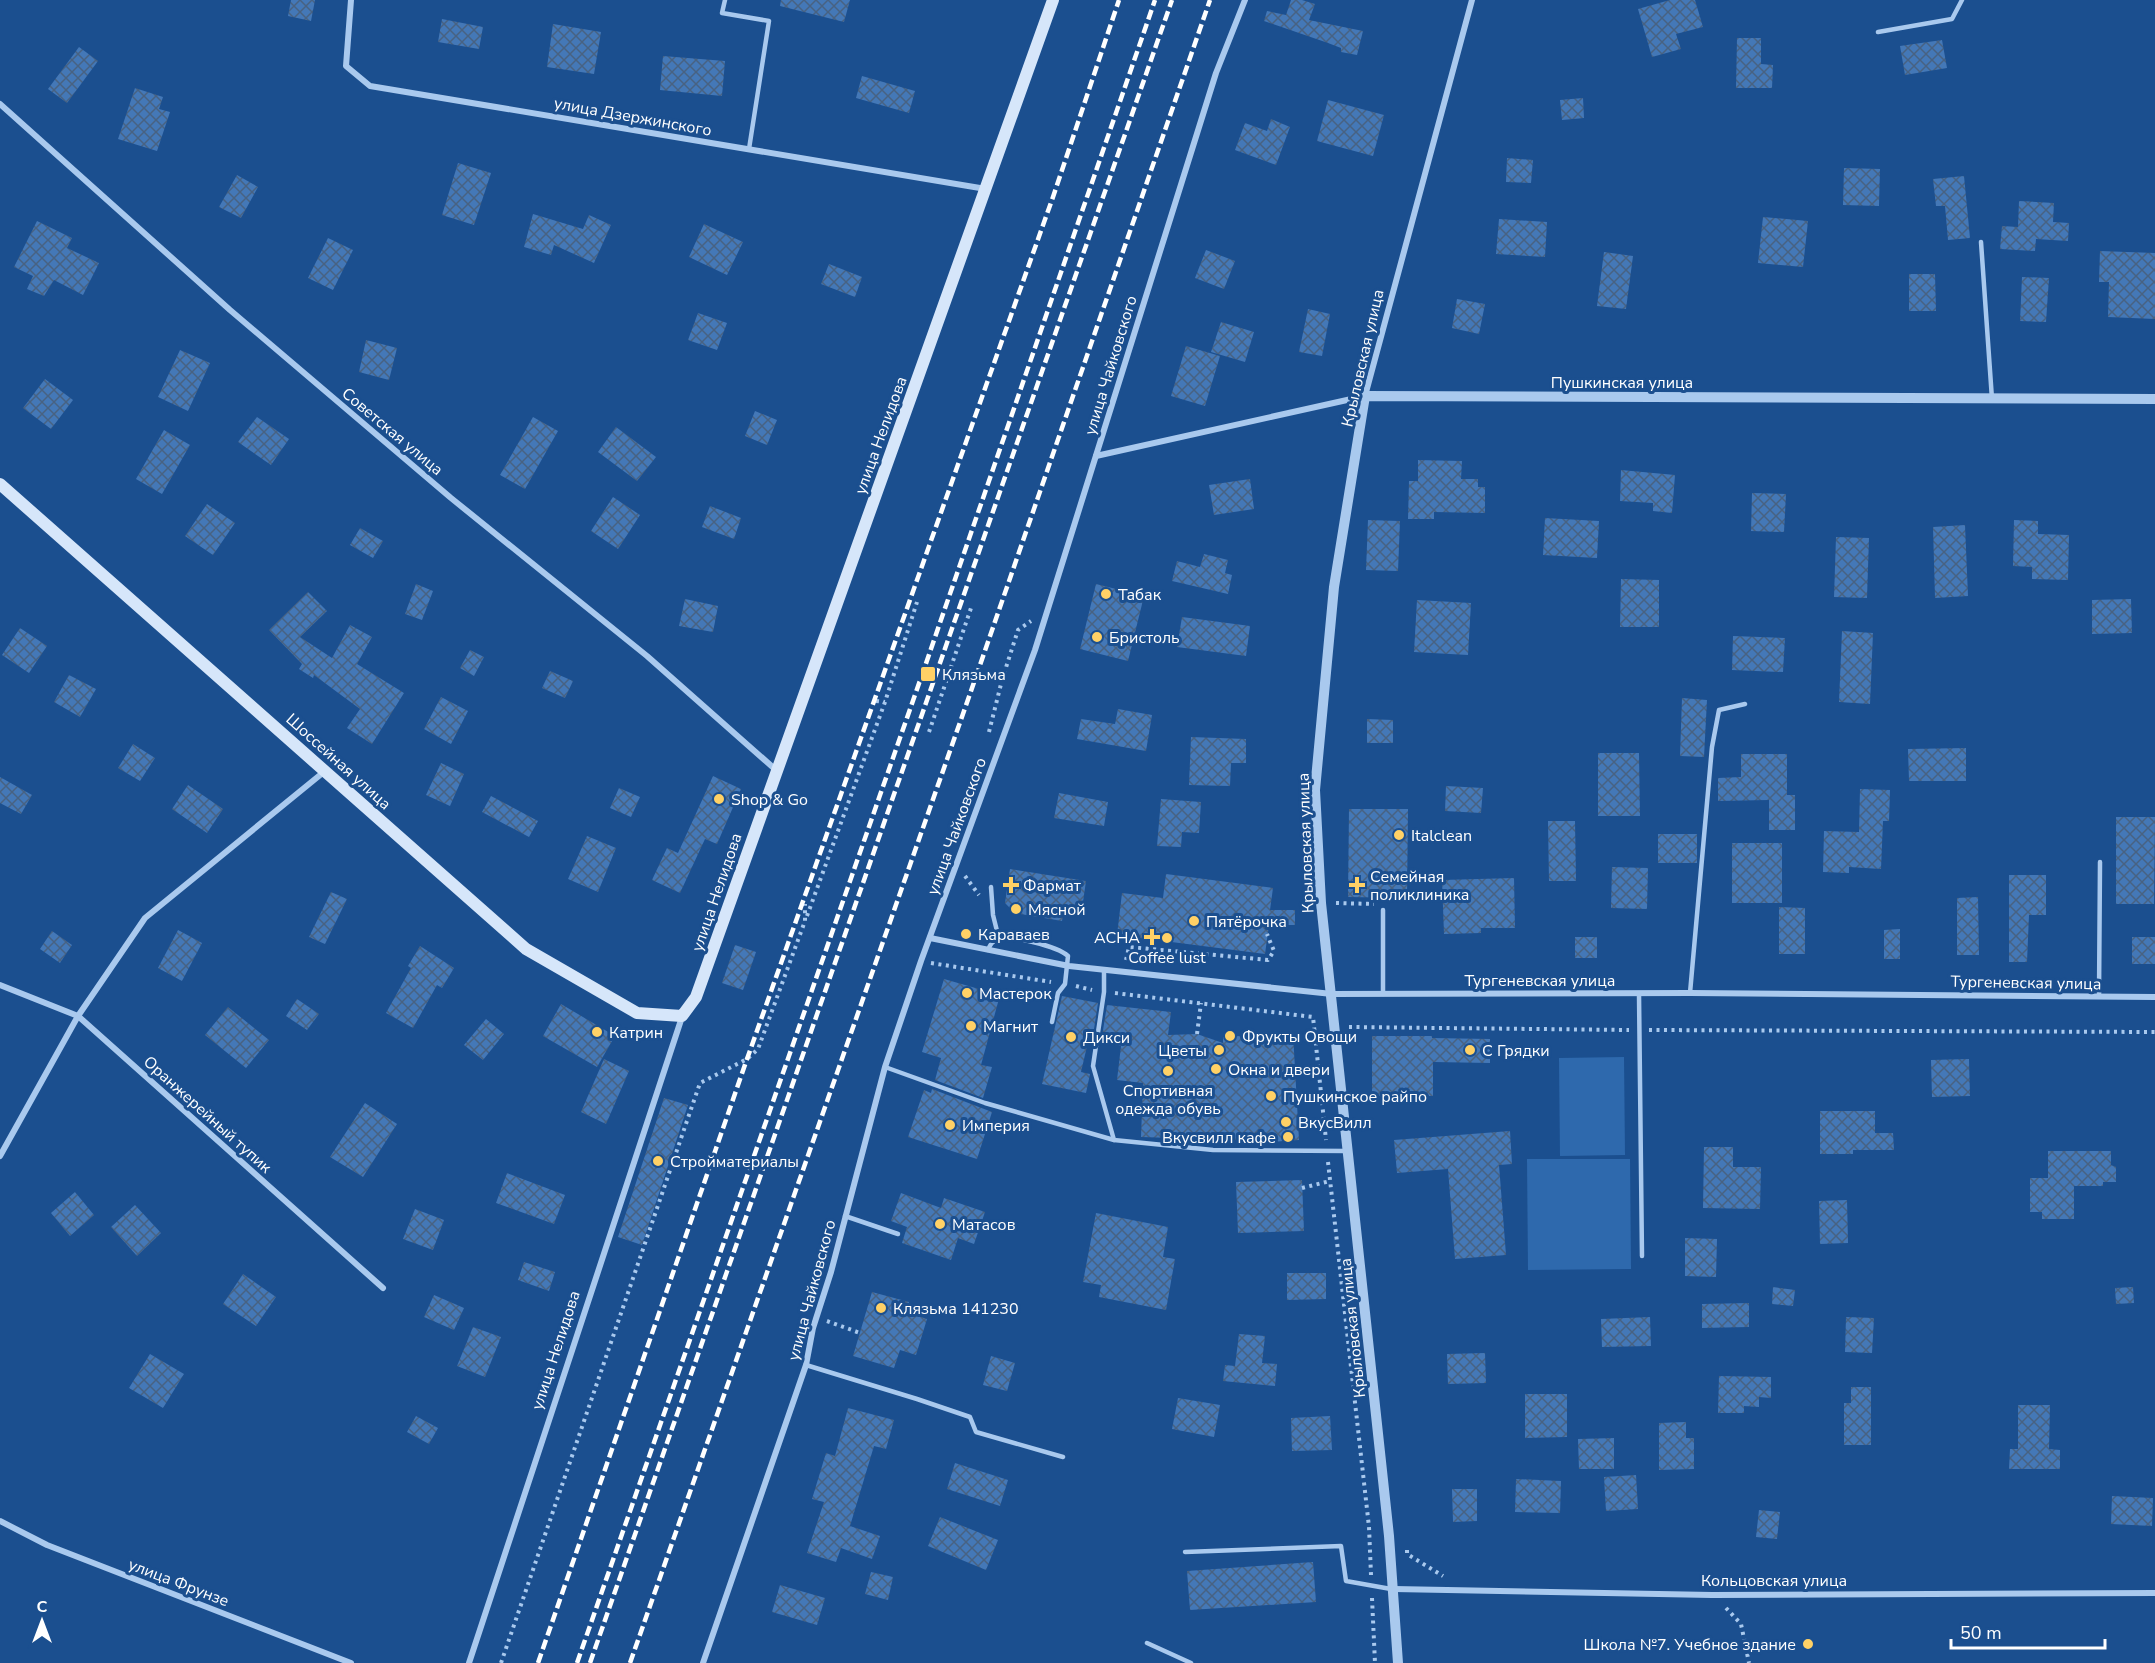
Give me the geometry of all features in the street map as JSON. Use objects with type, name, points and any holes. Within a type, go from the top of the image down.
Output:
[{"type":"main road","name":"улица Нелидова","points":[[682,1016],[696,997],[1053,0]]},
{"type":"main road","name":"Шоссейная улица","points":[[0,484],[526,949],[638,1013],[682,1016]]},
{"type":"street","name":"улица Дзержинского","points":[[351,0],[346,66],[370,86],[987,189]]},
{"type":"street","name":"улица Чайковского","points":[[703,1663],[806,1365],[885,1067],[1035,650],[1216,74],[1245,0]]},
{"type":"street","name":"Крыловская улица","points":[[1398,1663],[1394,1589],[1321,903],[1316,790],[1334,587],[1365,396],[1472,0]]},
{"type":"street","name":"Советская улица","points":[[0,104],[230,310],[451,498],[647,656],[776,770]]},
{"type":"street","name":"Пушкинская улица","points":[[1096,456],[1365,396],[2155,399]]},
{"type":"street","points":[[0,1156],[78,1016],[145,918],[325,771]]},
{"type":"street","name":"Тургеневская улица","points":[[930,938],[1104,971],[1332,994],[1690,993],[2155,997]]},
{"type":"street","name":"Оранжерейный тупик","points":[[0,985],[78,1016],[383,1288]]},
{"type":"street","name":"улица Нелидова","points":[[469,1663],[682,1016]]},
{"type":"street","name":"улица Фрунзе","points":[[0,1521],[47,1545],[351,1663]]},
{"type":"street","name":"Кольцовская улица","points":[[1394,1589],[1713,1595],[2155,1593]]},
{"type":"lane","points":[[725,0],[722,13],[769,21],[748,149]]},
{"type":"lane","points":[[1878,32],[1952,19],[1962,0]]},
{"type":"lane","points":[[1981,242],[1992,399]]},
{"type":"lane","points":[[1690,993],[1712,747],[1719,710],[1745,704]]},
{"type":"lane","points":[[2099,996],[2100,862]]},
{"type":"lane","points":[[991,888],[993,915],[999,939]]},
{"type":"lane","points":[[1383,910],[1383,994]]},
{"type":"lane","points":[[988,950],[992,943],[999,939],[1021,940],[1062,951],[1068,956],[1069,966],[1065,984],[1058,993],[1052,1022]]},
{"type":"lane","points":[[1104,971],[1104,992],[1094,1066],[1114,1140]]},
{"type":"lane","points":[[1639,994],[1642,1256]]},
{"type":"lane","points":[[885,1067],[985,1103],[1114,1140],[1213,1150],[1349,1151]]},
{"type":"lane","points":[[845,1216],[898,1234]]},
{"type":"lane","points":[[806,1365],[970,1417],[976,1432],[1063,1458]]},
{"type":"lane","points":[[1185,1552],[1341,1546],[1346,1581],[1394,1589]]},
{"type":"lane","points":[[1147,1642],[1191,1663]]},
{"type":"path","points":[[501,1663],[700,1083],[747,1059],[758,1049],[885,702],[917,602]]},
{"type":"path","points":[[929,732],[971,609]]},
{"type":"path","points":[[987,742],[1002,680],[1018,630]]},
{"type":"path","points":[[876,701],[885,702]]},
{"type":"path","points":[[805,904],[805,921]]},
{"type":"path","points":[[1127,955],[1129,947],[1268,960],[1274,951],[1267,934]]},
{"type":"path","points":[[933,963],[1104,992],[1312,1017],[1369,1527],[1376,1663]]},
{"type":"path","points":[[1197,1034],[1201,1003]]},
{"type":"path","points":[[1346,1034],[1346,1027],[2155,1032]]},
{"type":"path","points":[[1302,1188],[1331,1181]]},
{"type":"path","points":[[817,1317],[860,1333]]},
{"type":"path","points":[[1406,1543],[1407,1554],[1466,1590]]},
{"type":"path","points":[[1713,1595],[1741,1624],[1749,1663]]},
{"type":"shaded area","points":[[1624,1057],[1625,1155],[1560,1156],[1559,1058]]},
{"type":"shaded area","points":[[1527,1159],[1630,1159],[1631,1269],[1528,1270]]},
{"type":"building","points":[[291,0],[315,0],[311,21],[288,16]]},
{"type":"building","points":[[781,0],[850,0],[844,22],[780,6]]},
{"type":"building","points":[[1291,0],[1302,0],[1315,4],[1309,20],[1363,31],[1357,55],[1341,52],[1341,48],[1264,21],[1267,11],[1286,15]]},
{"type":"building","points":[[1670,0],[1695,0],[1703,27],[1676,34],[1681,49],[1652,57],[1638,9]]},
{"type":"building","points":[[442,19],[483,27],[479,49],[438,42]]},
{"type":"building","points":[[553,24],[601,32],[594,74],[547,67]]},
{"type":"building","points":[[1737,38],[1761,38],[1761,64],[1773,65],[1772,88],[1736,88]]},
{"type":"building","points":[[1942,40],[1947,68],[1905,75],[1900,46]]},
{"type":"building","points":[[79,47],[98,61],[67,103],[48,89]]},
{"type":"building","points":[[663,56],[725,61],[722,96],[660,90]]},
{"type":"building","points":[[862,76],[915,91],[909,113],[856,98]]},
{"type":"building","points":[[135,88],[163,97],[159,109],[170,112],[157,151],[118,139]]},
{"type":"building","points":[[1583,98],[1584,118],[1562,120],[1560,100]]},
{"type":"building","points":[[1328,100],[1384,115],[1373,156],[1317,141]]},
{"type":"building","points":[[1271,119],[1290,127],[1276,165],[1235,150],[1245,123],[1267,131]]},
{"type":"building","points":[[1507,158],[1533,160],[1531,183],[1506,182]]},
{"type":"building","points":[[458,163],[491,173],[474,225],[442,215]]},
{"type":"building","points":[[1844,168],[1880,169],[1879,206],[1843,205]]},
{"type":"building","points":[[237,175],[258,187],[241,218],[219,207]]},
{"type":"building","points":[[1964,176],[1970,238],[1948,240],[1945,206],[1936,206],[1933,179]]},
{"type":"building","points":[[2019,201],[2054,203],[2053,222],[2069,223],[2068,241],[2036,239],[2035,251],[2000,249],[2002,226],[2018,227]]},
{"type":"building","points":[[533,214],[583,229],[589,215],[611,225],[594,263],[554,245],[551,255],[524,247]]},
{"type":"building","points":[[1763,217],[1808,221],[1803,267],[1758,263]]},
{"type":"building","points":[[1499,219],[1547,222],[1545,257],[1496,254]]},
{"type":"building","points":[[37,221],[72,238],[67,248],[99,263],[83,295],[54,280],[44,296],[27,289],[33,276],[14,267]]},
{"type":"building","points":[[704,224],[743,242],[727,275],[689,257]]},
{"type":"building","points":[[328,238],[353,250],[333,290],[308,278]]},
{"type":"building","points":[[1206,250],[1235,261],[1224,289],[1195,278]]},
{"type":"building","points":[[2100,251],[2155,253],[2155,319],[2108,317],[2109,282],[2099,282]]},
{"type":"building","points":[[1604,252],[1633,256],[1626,309],[1597,306]]},
{"type":"building","points":[[829,264],[862,277],[855,297],[821,284]]},
{"type":"building","points":[[1909,274],[1935,274],[1936,311],[1909,311]]},
{"type":"building","points":[[2022,277],[2049,278],[2046,322],[2020,321]]},
{"type":"building","points":[[1457,299],[1485,304],[1479,334],[1452,328]]},
{"type":"building","points":[[1308,309],[1330,314],[1322,356],[1299,352]]},
{"type":"building","points":[[698,313],[727,323],[717,350],[688,340]]},
{"type":"building","points":[[1221,322],[1254,332],[1245,362],[1211,352]]},
{"type":"building","points":[[366,340],[397,348],[389,380],[359,372]]},
{"type":"building","points":[[1186,346],[1220,356],[1205,406],[1171,396]]},
{"type":"building","points":[[180,350],[210,363],[188,411],[158,397]]},
{"type":"building","points":[[45,379],[73,400],[51,429],[23,408]]},
{"type":"building","points":[[755,411],[777,420],[767,445],[745,436]]},
{"type":"building","points":[[257,417],[289,439],[271,465],[238,442]]},
{"type":"building","points":[[533,417],[558,431],[525,489],[500,475]]},
{"type":"building","points":[[616,427],[656,457],[637,481],[598,452]]},
{"type":"building","points":[[164,430],[190,445],[162,494],[136,479]]},
{"type":"building","points":[[1418,460],[1462,461],[1461,479],[1478,479],[1478,487],[1485,487],[1485,513],[1434,512],[1434,519],[1408,519],[1409,481],[1418,481]]},
{"type":"building","points":[[1621,470],[1675,475],[1672,513],[1653,511],[1653,503],[1620,501]]},
{"type":"building","points":[[1250,479],[1254,509],[1214,515],[1209,485]]},
{"type":"building","points":[[1752,493],[1786,494],[1784,532],[1751,531]]},
{"type":"building","points":[[613,497],[640,515],[618,549],[591,531]]},
{"type":"building","points":[[207,504],[235,523],[213,555],[185,536]]},
{"type":"building","points":[[710,506],[741,518],[734,539],[702,527]]},
{"type":"building","points":[[1545,518],[1599,521],[1597,558],[1543,555]]},
{"type":"building","points":[[1368,520],[1400,521],[1398,571],[1366,570]]},
{"type":"building","points":[[2014,520],[2038,521],[2038,534],[2069,535],[2068,580],[2032,579],[2032,567],[2013,566]]},
{"type":"building","points":[[1965,525],[1968,596],[1935,598],[1933,527]]},
{"type":"building","points":[[360,528],[383,541],[373,558],[350,545]]},
{"type":"building","points":[[1836,537],[1869,538],[1867,598],[1834,597]]},
{"type":"building","points":[[1204,554],[1228,560],[1225,573],[1232,575],[1228,594],[1172,581],[1177,561],[1200,567]]},
{"type":"building","points":[[1621,579],[1659,580],[1659,627],[1620,627]]},
{"type":"building","points":[[416,584],[433,591],[422,620],[405,614]]},
{"type":"building","points":[[1096,584],[1144,596],[1128,661],[1080,649]]},
{"type":"building","points":[[308,592],[327,611],[300,637],[332,658],[350,625],[372,637],[357,664],[404,693],[372,744],[347,728],[360,709],[314,675],[313,678],[299,669],[302,664],[269,630]]},
{"type":"building","points":[[685,599],[718,606],[713,632],[679,626]]},
{"type":"building","points":[[2131,599],[2132,633],[2092,634],[2092,600]]},
{"type":"building","points":[[1417,600],[1471,603],[1468,655],[1414,652]]},
{"type":"building","points":[[1182,617],[1250,626],[1246,656],[1177,647]]},
{"type":"building","points":[[20,628],[47,646],[29,673],[2,655]]},
{"type":"building","points":[[1842,631],[1873,633],[1870,704],[1839,702]]},
{"type":"building","points":[[1733,636],[1785,638],[1783,672],[1732,670]]},
{"type":"building","points":[[470,650],[484,657],[474,676],[460,668]]},
{"type":"building","points":[[550,671],[573,681],[565,698],[542,688]]},
{"type":"building","points":[[69,675],[96,689],[80,717],[54,702]]},
{"type":"building","points":[[441,697],[468,711],[451,744],[424,729]]},
{"type":"building","points":[[1682,698],[1707,700],[1704,757],[1680,756]]},
{"type":"building","points":[[1118,709],[1152,715],[1146,751],[1077,739],[1081,719],[1115,724]]},
{"type":"building","points":[[1367,719],[1393,720],[1393,743],[1367,743]]},
{"type":"building","points":[[1191,737],[1246,739],[1246,763],[1231,763],[1230,786],[1189,785]]},
{"type":"building","points":[[133,744],[155,758],[140,781],[118,768]]},
{"type":"building","points":[[1966,748],[1966,781],[1909,781],[1908,749]]},
{"type":"building","points":[[1598,753],[1639,753],[1640,816],[1598,816]]},
{"type":"building","points":[[1741,754],[1787,754],[1787,795],[1795,795],[1795,830],[1769,830],[1769,800],[1718,801],[1718,778],[1741,777]]},
{"type":"building","points":[[441,763],[464,774],[450,806],[426,795]]},
{"type":"building","points":[[713,776],[741,789],[717,844],[705,839],[680,893],[652,880],[667,848],[678,853]]},
{"type":"building","points":[[0,777],[32,795],[21,814],[0,803]]},
{"type":"building","points":[[188,785],[223,809],[207,833],[172,809]]},
{"type":"building","points":[[1446,786],[1483,788],[1481,813],[1445,811]]},
{"type":"building","points":[[619,788],[640,797],[631,817],[610,808]]},
{"type":"building","points":[[1860,789],[1890,790],[1889,821],[1883,821],[1881,869],[1849,867],[1849,873],[1823,872],[1824,831],[1859,832]]},
{"type":"building","points":[[1059,793],[1108,802],[1104,826],[1054,818]]},
{"type":"building","points":[[491,796],[538,821],[529,837],[482,812]]},
{"type":"building","points":[[1161,799],[1201,802],[1199,833],[1182,832],[1181,847],[1157,846]]},
{"type":"building","points":[[1349,809],[1408,809],[1407,898],[1348,897]]},
{"type":"building","points":[[2116,817],[2155,817],[2154,904],[2116,904]]},
{"type":"building","points":[[1548,821],[1575,821],[1576,881],[1549,881]]},
{"type":"building","points":[[1658,834],[1697,834],[1697,863],[1658,863]]},
{"type":"building","points":[[587,836],[616,848],[598,892],[568,879]]},
{"type":"building","points":[[1732,843],[1782,843],[1782,903],[1732,903]]},
{"type":"building","points":[[1612,867],[1648,868],[1647,909],[1611,908]]},
{"type":"building","points":[[1010,869],[1086,881],[1082,909],[1065,906],[1062,921],[1015,913],[1005,903]]},
{"type":"building","name":"Пятёрочка","points":[[1166,874],[1273,888],[1270,910],[1295,910],[1295,925],[1269,925],[1265,954],[1117,935],[1122,893],[1163,898]]},
{"type":"building","points":[[2009,875],[2046,875],[2046,915],[2029,915],[2027,962],[2009,962]]},
{"type":"building","points":[[1514,878],[1515,928],[1481,928],[1481,933],[1444,934],[1442,880]]},
{"type":"building","points":[[331,892],[347,899],[325,944],[309,937]]},
{"type":"building","points":[[1978,897],[1979,955],[1957,955],[1957,898]]},
{"type":"building","points":[[1779,907],[1805,908],[1805,954],[1779,954]]},
{"type":"building","points":[[1900,929],[1900,959],[1884,959],[1884,930]]},
{"type":"building","points":[[178,930],[202,943],[182,981],[158,968]]},
{"type":"building","points":[[52,931],[72,945],[60,963],[40,949]]},
{"type":"building","points":[[1575,937],[1597,937],[1597,958],[1575,958]]},
{"type":"building","points":[[2132,937],[2155,937],[2155,964],[2132,964]]},
{"type":"building","points":[[735,945],[756,952],[743,990],[722,983]]},
{"type":"building","points":[[420,946],[454,968],[442,988],[437,985],[413,1028],[386,1013],[411,968],[408,966]]},
{"type":"building","name":"Магнит","points":[[944,979],[1000,995],[981,1065],[992,1067],[983,1098],[935,1080],[941,1058],[922,1052]]},
{"type":"building","name":"Дикси","points":[[1062,996],[1098,1003],[1092,1042],[1088,1042],[1081,1072],[1090,1074],[1086,1093],[1042,1084]]},
{"type":"building","points":[[297,999],[319,1014],[307,1030],[286,1016]]},
{"type":"building","points":[[561,1004],[615,1036],[597,1067],[543,1036]]},
{"type":"building","points":[[1107,1005],[1171,1012],[1168,1035],[1197,1034],[1223,1043],[1223,1037],[1293,1033],[1299,1140],[1238,1144],[1236,1140],[1141,1137],[1143,1083],[1117,1080],[1121,1046],[1101,1043]]},
{"type":"building","points":[[228,1007],[269,1040],[246,1068],[205,1035]]},
{"type":"building","points":[[486,1019],[504,1034],[483,1060],[464,1045]]},
{"type":"building","points":[[1372,1036],[1490,1039],[1490,1063],[1433,1062],[1433,1096],[1372,1096]]},
{"type":"building","points":[[604,1059],[629,1071],[606,1124],[581,1112]]},
{"type":"building","points":[[1969,1059],[1970,1096],[1932,1097],[1931,1060]]},
{"type":"building","name":"Империя","points":[[932,1089],[992,1112],[977,1159],[908,1137],[924,1090],[931,1093]]},
{"type":"building","points":[[664,1098],[688,1105],[642,1245],[618,1237]]},
{"type":"building","points":[[365,1103],[397,1124],[363,1177],[330,1157]]},
{"type":"building","points":[[1820,1111],[1875,1111],[1875,1133],[1893,1133],[1894,1150],[1853,1150],[1853,1154],[1820,1154]]},
{"type":"building","points":[[1510,1131],[1512,1164],[1499,1165],[1506,1255],[1455,1259],[1448,1169],[1397,1173],[1394,1140]]},
{"type":"building","points":[[1704,1147],[1733,1147],[1733,1167],[1761,1167],[1760,1209],[1703,1208]]},
{"type":"building","points":[[2048,1151],[2111,1151],[2111,1165],[2116,1167],[2116,1182],[2103,1182],[2103,1186],[2074,1186],[2074,1219],[2042,1219],[2042,1212],[2030,1212],[2030,1178],[2048,1178]]},
{"type":"building","points":[[507,1173],[565,1195],[554,1224],[496,1203]]},
{"type":"building","points":[[1302,1180],[1304,1231],[1238,1233],[1236,1182]]},
{"type":"building","points":[[75,1192],[94,1215],[70,1236],[51,1213]]},
{"type":"building","name":"Матасов","points":[[901,1193],[941,1208],[944,1198],[985,1212],[974,1244],[958,1238],[951,1260],[902,1243],[907,1227],[891,1221]]},
{"type":"building","points":[[1847,1200],[1848,1243],[1820,1244],[1819,1201]]},
{"type":"building","points":[[135,1205],[161,1233],[137,1256],[111,1227]]},
{"type":"building","points":[[415,1209],[444,1220],[433,1250],[403,1239]]},
{"type":"building","points":[[1096,1213],[1168,1227],[1163,1257],[1175,1259],[1166,1310],[1099,1297],[1101,1285],[1083,1282]]},
{"type":"building","points":[[1685,1238],[1717,1239],[1716,1277],[1685,1276]]},
{"type":"building","points":[[524,1262],[555,1272],[549,1291],[518,1280]]},
{"type":"building","points":[[1287,1273],[1326,1273],[1326,1299],[1287,1300]]},
{"type":"building","points":[[243,1274],[276,1297],[256,1326],[223,1304]]},
{"type":"building","points":[[1773,1287],[1795,1290],[1793,1306],[1772,1304]]},
{"type":"building","points":[[2133,1287],[2134,1303],[2116,1304],[2115,1288]]},
{"type":"building","points":[[872,1292],[909,1302],[906,1312],[927,1319],[916,1355],[900,1350],[894,1368],[853,1356]]},
{"type":"building","points":[[434,1295],[464,1308],[454,1330],[424,1317]]},
{"type":"building","points":[[1749,1303],[1749,1327],[1702,1328],[1702,1304]]},
{"type":"building","points":[[1650,1317],[1651,1346],[1602,1347],[1601,1319]]},
{"type":"building","points":[[1846,1317],[1874,1318],[1872,1353],[1845,1352]]},
{"type":"building","points":[[473,1327],[501,1337],[485,1377],[457,1366]]},
{"type":"building","points":[[1239,1334],[1265,1336],[1262,1363],[1277,1364],[1275,1386],[1223,1381],[1225,1365],[1235,1366]]},
{"type":"building","points":[[1485,1353],[1486,1383],[1448,1384],[1447,1354]]},
{"type":"building","points":[[150,1354],[184,1374],[163,1408],[129,1388]]},
{"type":"building","points":[[991,1356],[1015,1363],[1007,1391],[983,1385]]},
{"type":"building","points":[[1719,1376],[1771,1377],[1771,1398],[1759,1397],[1759,1407],[1744,1406],[1744,1413],[1718,1413]]},
{"type":"building","points":[[1851,1387],[1871,1387],[1871,1445],[1844,1445],[1844,1403],[1851,1403]]},
{"type":"building","points":[[1525,1394],[1567,1394],[1567,1437],[1525,1438]]},
{"type":"building","points":[[1178,1398],[1220,1405],[1214,1437],[1172,1429]]},
{"type":"building","points":[[2018,1405],[2050,1405],[2049,1449],[2060,1450],[2060,1469],[2009,1469],[2010,1449],[2018,1449]]},
{"type":"building","points":[[848,1408],[894,1420],[886,1449],[874,1446],[850,1526],[880,1536],[872,1559],[841,1548],[836,1562],[807,1553],[824,1502],[812,1499],[826,1453],[835,1456]]},
{"type":"building","points":[[416,1416],[438,1428],[429,1444],[407,1432]]},
{"type":"building","points":[[1330,1416],[1332,1450],[1292,1451],[1291,1418]]},
{"type":"building","points":[[1686,1422],[1686,1438],[1694,1438],[1694,1469],[1659,1470],[1659,1423]]},
{"type":"building","points":[[1614,1438],[1614,1469],[1579,1469],[1578,1439]]},
{"type":"building","points":[[955,1463],[1008,1480],[1000,1506],[947,1489]]},
{"type":"building","points":[[1636,1475],[1638,1509],[1606,1511],[1604,1477]]},
{"type":"building","points":[[1516,1479],[1561,1481],[1560,1513],[1515,1512]]},
{"type":"building","points":[[1452,1489],[1477,1489],[1477,1521],[1453,1522]]},
{"type":"building","points":[[2112,1496],[2153,1498],[2152,1526],[2111,1524]]},
{"type":"building","points":[[1759,1510],[1780,1512],[1777,1539],[1756,1537]]},
{"type":"building","points":[[940,1517],[998,1540],[986,1570],[928,1546]]},
{"type":"building","points":[[1313,1562],[1316,1602],[1190,1610],[1187,1571]]},
{"type":"building","points":[[871,1572],[893,1577],[888,1600],[865,1594]]},
{"type":"building","points":[[780,1585],[825,1598],[817,1625],[772,1612]]},
{"type":"railway","points":[[538,1663],[747,1059],[1053,197],[1119,0]]},
{"type":"railway","points":[[577,1663],[1155,0]]},
{"type":"railway","points":[[590,1663],[1172,0]]},
{"type":"railway","points":[[630,1663],[971,691],[1210,0]]},
{"type":"place","name":"Табак","points":[[1106,594]]},
{"type":"place","name":"Бристоль","points":[[1097,637]]},
{"type":"place","name":"Клязьма","points":[[928,674]]},
{"type":"place","name":"Shop & Go","points":[[719,799]]},
{"type":"place","name":"Italclean","points":[[1399,835]]},
{"type":"place","name":"Фармат","points":[[1011,885]]},
{"type":"place","name":"Семейная поликлиника","points":[[1357,885]]},
{"type":"place","name":"Мясной","points":[[1016,909]]},
{"type":"place","name":"Пятёрочка","points":[[1194,921]]},
{"type":"place","name":"Караваев","points":[[966,934]]},
{"type":"place","name":"АСНА","points":[[1152,937]]},
{"type":"place","name":"Coffee lust","points":[[1167,938]]},
{"type":"place","name":"Мастерок","points":[[967,993]]},
{"type":"place","name":"Магнит","points":[[971,1026]]},
{"type":"place","name":"Катрин","points":[[597,1032]]},
{"type":"place","name":"Фрукты Овощи","points":[[1230,1036]]},
{"type":"place","name":"Дикси","points":[[1071,1037]]},
{"type":"place","name":"Цветы","points":[[1219,1050]]},
{"type":"place","name":"С Грядки","points":[[1470,1050]]},
{"type":"place","name":"Окна и двери","points":[[1216,1069]]},
{"type":"place","name":"Спортивная одежда обувь","points":[[1168,1071]]},
{"type":"place","name":"Пушкинское райпо","points":[[1271,1096]]},
{"type":"place","name":"ВкусВилл","points":[[1286,1122]]},
{"type":"place","name":"Империя","points":[[950,1125]]},
{"type":"place","name":"Вкусвилл кафе","points":[[1288,1137]]},
{"type":"place","name":"Стройматериалы","points":[[658,1161]]},
{"type":"place","name":"Матасов","points":[[940,1224]]},
{"type":"place","name":"Клязьма 141230","points":[[881,1308]]},
{"type":"place","name":"Школа №7. Учебное здание","points":[[1808,1644]]}]
